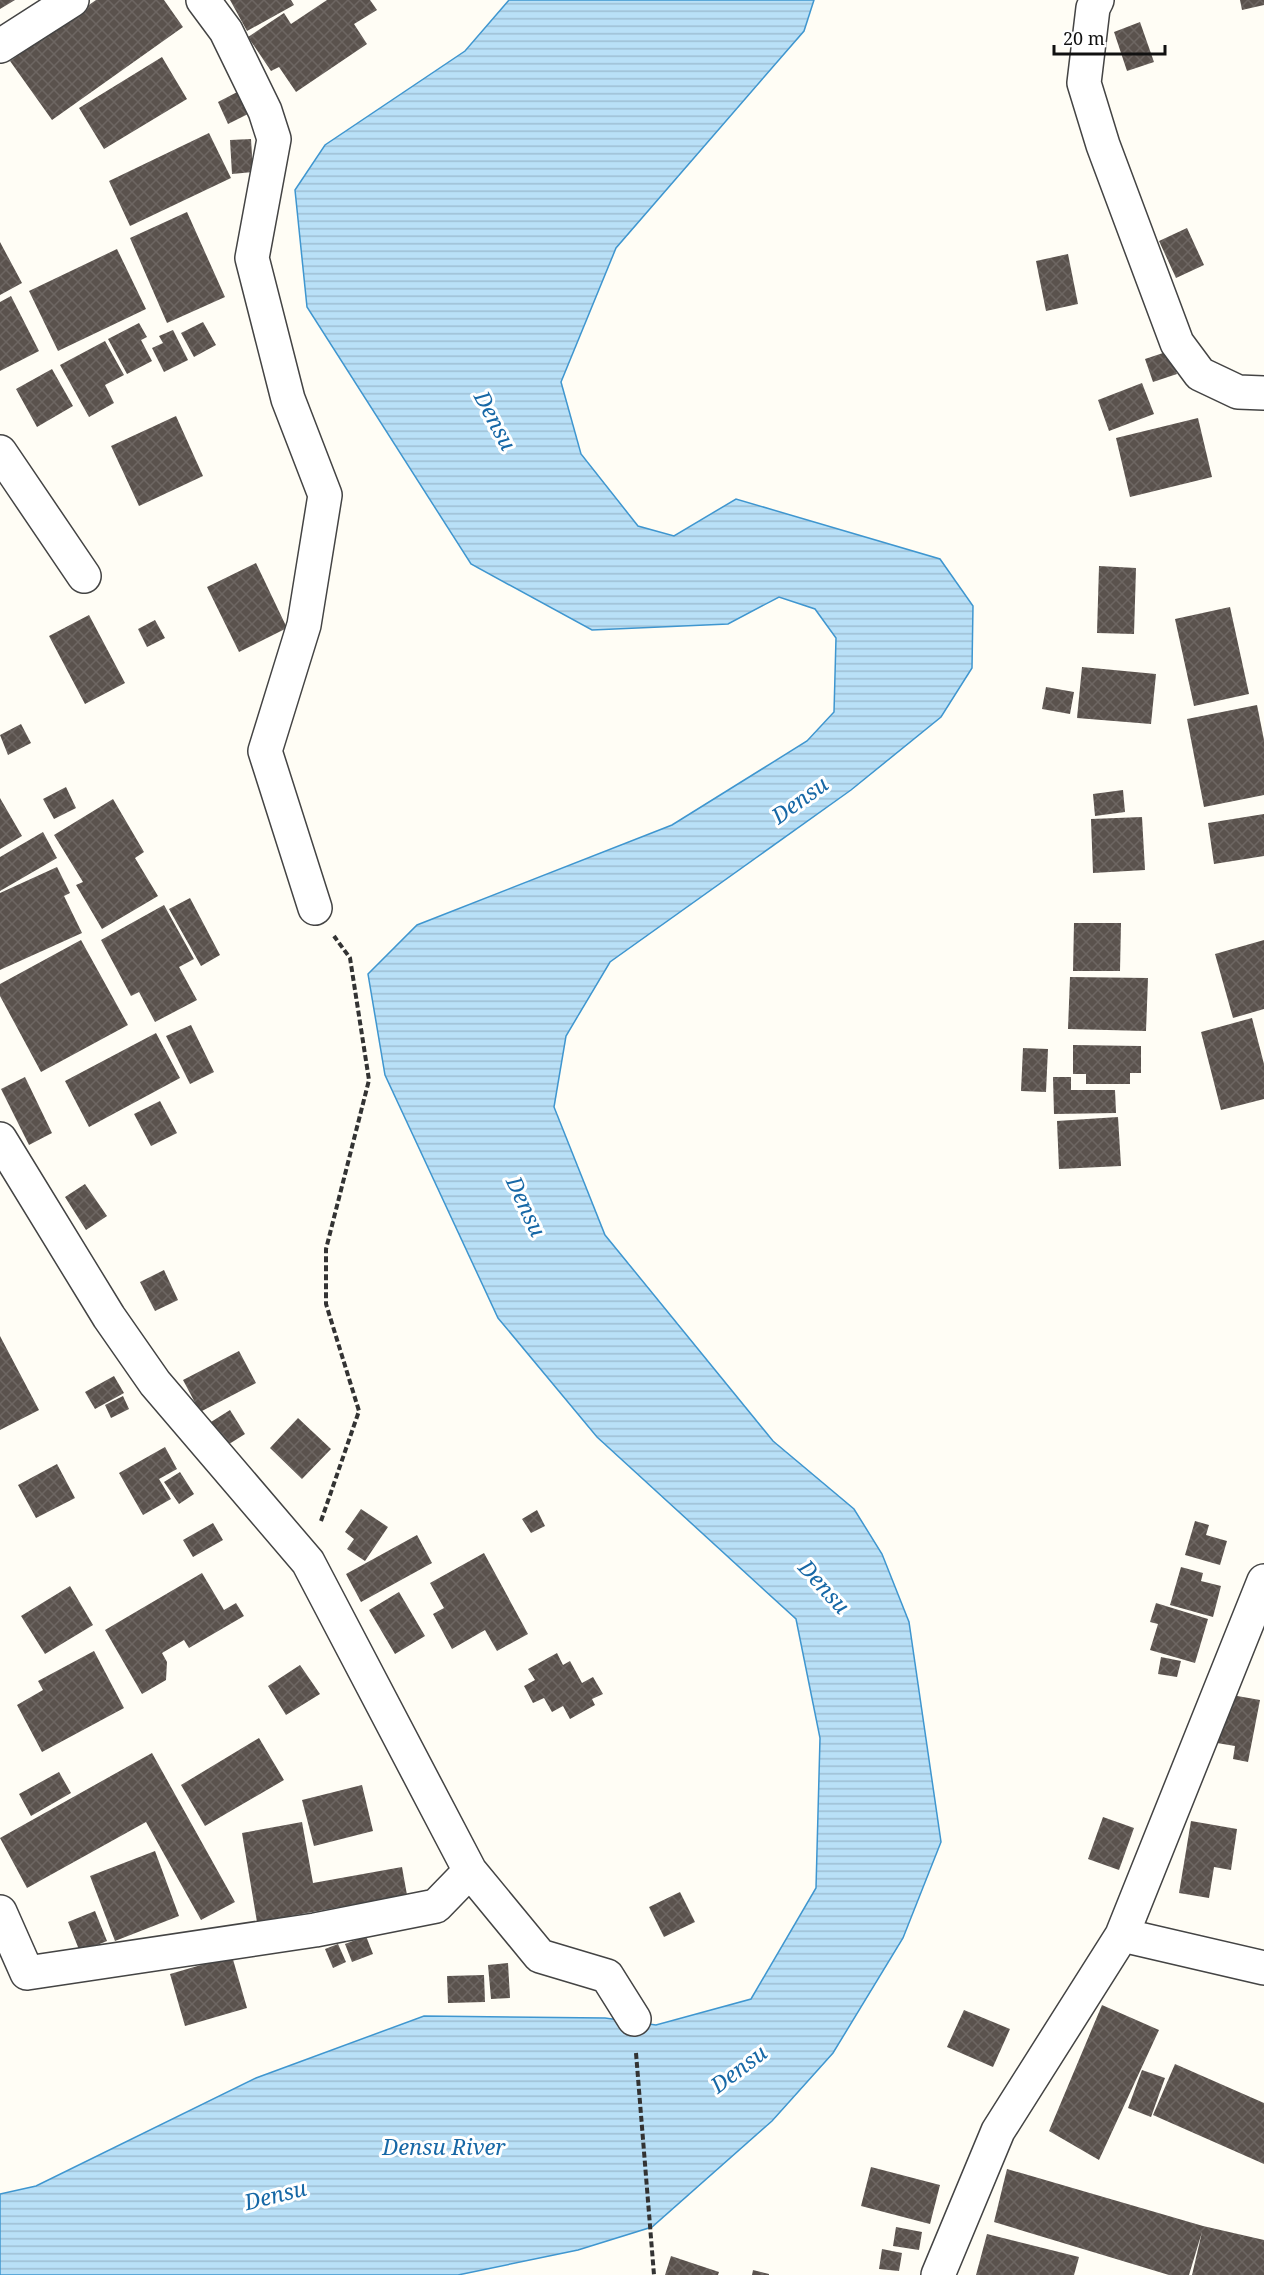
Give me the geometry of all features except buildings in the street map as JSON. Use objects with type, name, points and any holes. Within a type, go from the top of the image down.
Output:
[{"type":"street","points":[[0,46],[72,0]]},
{"type":"street","points":[[203,0],[226,31],[265,111],[274,139],[252,258],[288,399],[325,495],[304,625],[266,751],[315,908]]},
{"type":"street","points":[[1097,0],[1084,82],[1103,146],[1178,343],[1200,374],[1238,392],[1264,393]]},
{"type":"street","points":[[0,452],[84,576]]},
{"type":"street","points":[[0,1139],[109,1317],[155,1383],[308,1562],[470,1871],[540,1956],[608,1976],[634,2019]]},
{"type":"street","points":[[938,2275],[998,2131],[1122,1935],[1264,1581]]},
{"type":"street","points":[[0,1912],[27,1972],[315,1930],[436,1906],[470,1871]]},
{"type":"street","points":[[1122,1935],[1264,1968]]},
{"type":"path","points":[[308,1562],[359,1411],[326,1305],[326,1249],[369,1080],[350,958],[315,908]]},
{"type":"path","points":[[634,2019],[654,2275]]},
{"type":"water","points":[[509,0],[814,0],[804,31],[616,248],[561,382],[581,454],[638,526],[674,536],[736,499],[940,559],[973,606],[972,668],[941,717],[851,790],[610,962],[566,1036],[554,1107],[605,1235],[773,1441],[854,1509],[882,1554],[909,1622],[941,1842],[903,1938],[833,2053],[772,2121],[652,2227],[578,2250],[458,2275],[0,2275],[0,2194],[36,2186],[256,2078],[424,2016],[605,2018],[656,2025],[751,1999],[816,1888],[820,1738],[796,1619],[597,1437],[498,1318],[385,1075],[368,974],[417,925],[672,825],[807,741],[834,712],[836,638],[815,609],[779,597],[728,624],[592,630],[471,564],[307,307],[295,190],[325,145],[465,51]]},
{"type":"water label","name":"Densu","points":[[496,420]]},
{"type":"water label","name":"Densu","points":[[799,799]]},
{"type":"water label","name":"Densu","points":[[527,1206]]},
{"type":"water label","name":"Densu","points":[[825,1586]]},
{"type":"water label","name":"Densu","points":[[738,2068]]},
{"type":"water label","name":"Densu River","points":[[444,2146]]},
{"type":"water label","name":"Densu","points":[[275,2194]]}]
